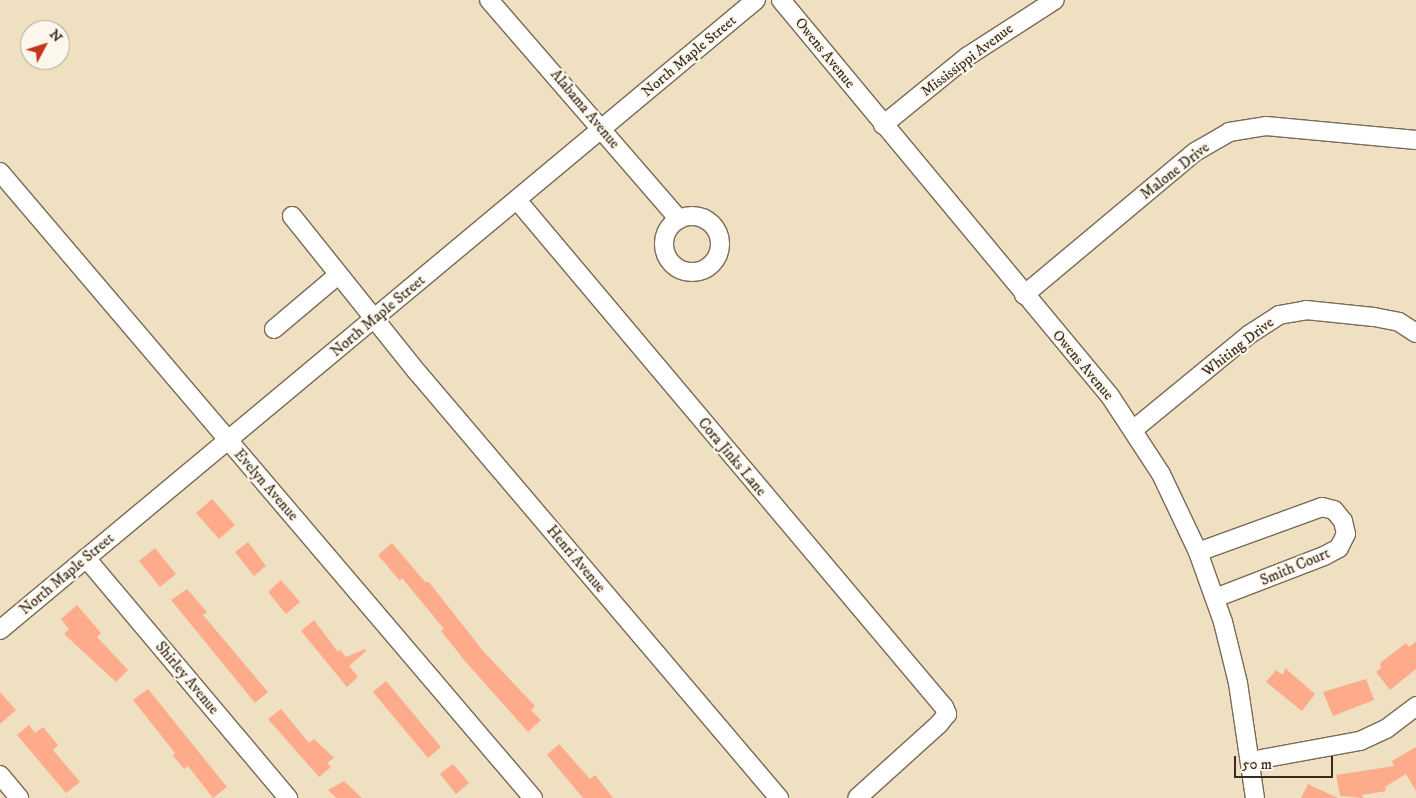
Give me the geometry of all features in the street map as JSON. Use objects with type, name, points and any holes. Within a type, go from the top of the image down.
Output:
[{"type":"street","name":"Alabama Avenue","points":[[489,0],[679,219]]},
{"type":"street","name":"North Maple Street","points":[[0,630],[756,0]]},
{"type":"street","name":"Owens Avenue","points":[[781,0],[1024,295],[1110,396],[1161,474],[1198,552],[1215,598],[1233,660],[1250,760],[1254,798]]},
{"type":"street","name":"Mississippi Avenue","points":[[883,125],[968,56],[1055,0]]},
{"type":"street","name":"Malone Drive","points":[[1024,295],[1195,152],[1229,132],[1266,126],[1416,140]]},
{"type":"street","name":"Evelyn Avenue","points":[[0,172],[533,798]]},
{"type":"street","name":"Cora Jinks Lane","points":[[517,200],[853,598],[947,714],[927,737],[857,798]]},
{"type":"street","name":"Henri Avenue","points":[[292,216],[374,320],[779,798]]},
{"type":"street","points":[[274,329],[338,275]]},
{"type":"street","name":"Whiting Drive","points":[[1133,430],[1250,334],[1279,315],[1306,310],[1374,317],[1399,322],[1416,333]]},
{"type":"street","name":"Smith Court","points":[[1198,552],[1322,507],[1334,510],[1343,521],[1346,534],[1339,548],[1215,598]]},
{"type":"street","name":"Shirley Avenue","points":[[86,558],[288,798]]},
{"type":"street","points":[[1250,760],[1360,741],[1386,729],[1416,706]]},
{"type":"street","points":[[0,775],[19,798]]},
{"type":"building","points":[[212,499],[235,525],[219,539],[196,513]]},
{"type":"building","points":[[248,542],[266,566],[254,576],[235,552]]},
{"type":"building","points":[[392,543],[426,583],[428,581],[484,652],[535,706],[531,710],[541,720],[528,732],[465,661],[441,631],[444,629],[402,578],[400,581],[378,555]]},
{"type":"building","points":[[155,548],[176,574],[160,587],[139,561]]},
{"type":"building","points":[[281,580],[300,602],[286,614],[268,592]]},
{"type":"building","points":[[187,589],[207,612],[203,615],[268,692],[255,703],[171,600]]},
{"type":"building","points":[[77,605],[101,633],[97,637],[128,670],[116,682],[64,634],[69,629],[61,619]]},
{"type":"building","points":[[314,620],[338,652],[340,650],[346,657],[365,649],[366,651],[349,666],[358,677],[347,687],[301,631]]},
{"type":"building","points":[[1416,642],[1416,669],[1390,690],[1376,672],[1381,668],[1380,663],[1406,643],[1409,647]]},
{"type":"building","points":[[1285,668],[1315,694],[1302,711],[1266,682],[1276,670],[1283,675]]},
{"type":"building","points":[[1366,679],[1374,700],[1333,716],[1323,692]]},
{"type":"building","points":[[386,681],[441,747],[428,758],[373,692]]},
{"type":"building","points":[[148,689],[227,787],[213,798],[188,766],[184,769],[173,756],[175,753],[133,700]]},
{"type":"building","points":[[0,692],[16,710],[0,724]]},
{"type":"building","points":[[281,709],[309,743],[314,739],[334,758],[327,763],[331,767],[319,777],[268,719]]},
{"type":"building","points":[[29,725],[35,733],[43,727],[58,745],[53,750],[80,782],[66,793],[17,735]]},
{"type":"building","points":[[559,744],[590,779],[595,775],[613,798],[583,798],[547,755]]},
{"type":"building","points":[[1416,747],[1416,791],[1406,774],[1385,787],[1386,791],[1362,795],[1363,798],[1340,796],[1336,775],[1394,766],[1392,761]]},
{"type":"building","points":[[453,764],[469,783],[456,794],[440,774]]},
{"type":"building","points":[[344,781],[362,798],[336,798],[328,790]]},
{"type":"building","points":[[1308,784],[1338,798],[1301,798]]}]
